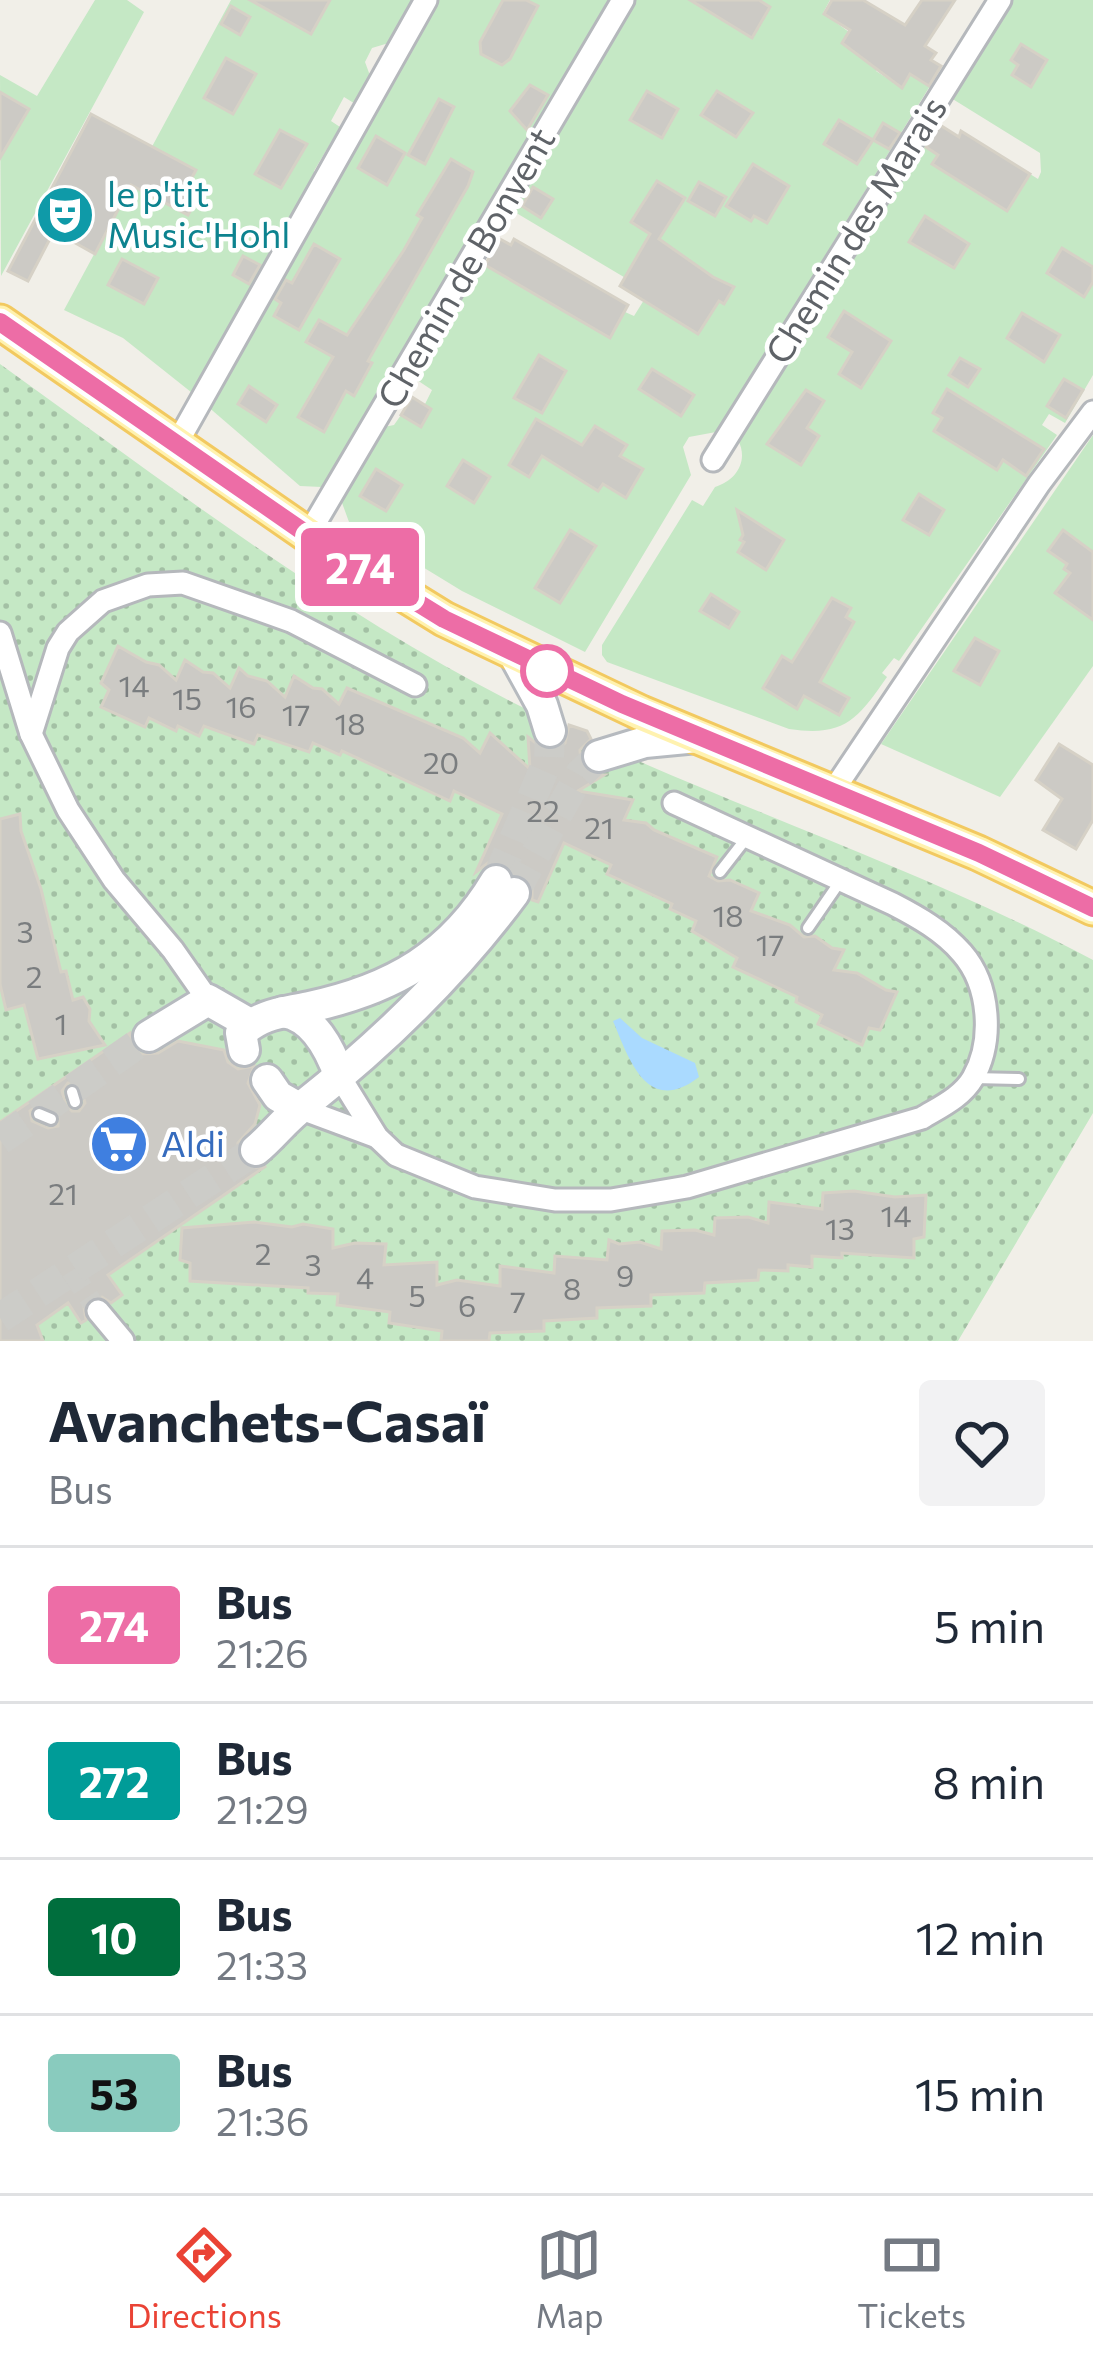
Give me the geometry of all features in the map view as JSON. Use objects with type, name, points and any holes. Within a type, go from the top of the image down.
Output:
[{"type":"main road","points":[[0,322],[308,535],[444,619],[514,656],[994,860],[1093,908]]},
{"type":"street","points":[[176,445],[425,0]]},
{"type":"street","name":"Chemin de Bonvent","points":[[308,535],[623,0]]},
{"type":"street","name":"Chemin des Marais","points":[[713,460],[1000,0]]},
{"type":"street","points":[[832,791],[1039,484],[1093,412]]},
{"type":"street","points":[[31,734],[50,670],[68,632],[103,602],[148,585],[183,583],[260,609],[415,686]]},
{"type":"street","points":[[0,633],[31,734],[93,849],[208,1000],[252,1033]]},
{"type":"street","points":[[514,656],[542,705],[550,731]]},
{"type":"street","points":[[599,756],[645,742],[697,737]]},
{"type":"street","points":[[252,1033],[298,1014],[332,1055],[340,1077],[377,1136],[396,1155],[475,1186],[555,1200],[611,1200],[687,1186],[922,1118],[954,1099],[973,1078],[987,1025],[976,973],[964,955],[924,920],[674,802]]},
{"type":"street","points":[[252,1033],[415,968],[458,935],[505,887],[478,942],[340,1077],[278,1097],[256,1150]]},
{"type":"street","points":[[149,1036],[208,1000]]},
{"type":"street","points":[[278,1097],[377,1136]]},
{"type":"street","points":[[98,1311],[123,1341]]},
{"type":"lane","points":[[720,872],[748,836]]},
{"type":"lane","points":[[808,928],[841,880]]},
{"type":"lane","points":[[973,1078],[1018,1079]]},
{"type":"green space","points":[[95,0],[127,0],[144,12],[1,276],[0,75],[37,96]]},
{"type":"green space","points":[[231,0],[414,0],[392,42],[372,48],[365,62],[372,81],[357,105],[344,97],[331,121],[340,127],[314,171],[317,182],[196,396],[123,338],[64,310]]},
{"type":"green space","points":[[433,0],[609,0],[331,478],[322,487],[300,486],[206,405]]},
{"type":"green space","points":[[636,0],[830,0],[823,13],[883,57],[876,71],[901,87],[910,74],[930,86],[716,432],[689,437],[683,447],[691,475],[585,652],[462,591],[349,522],[341,500],[384,427],[394,425],[401,415],[421,427],[431,410],[425,404],[432,390],[414,378],[483,264],[610,337],[625,312],[634,316],[649,292],[513,211]]},
{"type":"green space","points":[[1012,0],[1093,0],[1093,375],[1065,423],[1049,414],[1042,425],[1057,435],[899,661],[894,658],[876,692],[847,722],[823,730],[789,729],[607,662],[602,645],[692,500],[703,506],[715,487],[738,469],[742,455],[738,440],[936,123],[950,131],[936,152],[1013,201],[1030,174],[1038,179],[1040,153],[951,98]]},
{"type":"green space","points":[[0,364],[253,545],[450,669],[589,739],[951,892],[1093,960],[1093,1113],[958,1341],[0,1341]]},
{"type":"green space","points":[[1093,435],[1093,666],[1000,797],[881,744]]},
{"type":"water","points":[[620,1018],[642,1038],[695,1063],[699,1077],[681,1088],[653,1087],[626,1051],[613,1021]]},
{"type":"building","points":[[250,0],[330,0],[311,34]]},
{"type":"building","points":[[503,0],[526,0],[538,6],[510,59],[502,65],[481,54],[480,42]]},
{"type":"building","points":[[690,0],[759,0],[770,7],[752,38]]},
{"type":"building","points":[[832,0],[863,0],[905,25],[922,0],[955,0],[925,46],[936,53],[931,60],[941,66],[929,86],[910,74],[902,88],[842,43],[850,30],[824,14]]},
{"type":"building","points":[[231,6],[250,17],[240,35],[221,24]]},
{"type":"building","points":[[1021,44],[1047,60],[1031,87],[1012,75],[1018,65],[1011,60]]},
{"type":"building","points":[[226,58],[256,74],[233,114],[204,98]]},
{"type":"building","points":[[530,85],[548,95],[527,130],[510,111]]},
{"type":"building","points":[[647,91],[678,109],[662,138],[630,120]]},
{"type":"building","points":[[717,91],[753,113],[736,137],[701,115]]},
{"type":"building","points":[[0,92],[29,109],[0,158]]},
{"type":"building","points":[[439,99],[454,107],[425,164],[408,155]]},
{"type":"building","points":[[91,114],[196,170],[185,190],[198,197],[188,215],[131,185],[95,254],[54,231],[28,281],[8,271]]},
{"type":"building","points":[[839,120],[873,140],[857,164],[824,144]]},
{"type":"building","points":[[883,123],[900,133],[889,149],[873,140]]},
{"type":"building","points":[[940,125],[959,137],[961,131],[1030,174],[1007,211],[932,164],[938,155],[926,147]]},
{"type":"building","points":[[280,130],[307,144],[281,188],[255,174]]},
{"type":"building","points":[[376,136],[405,153],[387,185],[358,168]]},
{"type":"building","points":[[451,159],[473,172],[468,186],[368,361],[372,363],[354,396],[346,391],[324,432],[298,417],[333,357],[306,342],[319,320],[347,335],[404,250],[422,218],[417,215]]},
{"type":"building","points":[[753,164],[789,186],[767,223],[754,216],[751,221],[726,206]]},
{"type":"building","points":[[657,181],[685,198],[659,239],[734,287],[698,334],[620,286],[650,234],[631,222]]},
{"type":"building","points":[[699,182],[726,197],[715,216],[688,201]]},
{"type":"building","points":[[533,187],[553,199],[541,218],[522,206]]},
{"type":"building","points":[[925,216],[969,244],[954,268],[909,242]]},
{"type":"building","points":[[500,239],[511,245],[514,239],[628,305],[610,338],[485,265]]},
{"type":"building","points":[[314,244],[340,259],[299,330],[274,316],[281,303],[275,299],[286,280],[292,283]]},
{"type":"building","points":[[1062,248],[1093,267],[1093,282],[1084,297],[1047,273]]},
{"type":"building","points":[[243,256],[260,265],[249,284],[233,275]]},
{"type":"building","points":[[122,259],[158,278],[144,304],[108,285]]},
{"type":"building","points":[[844,311],[891,341],[861,388],[839,374],[852,352],[828,337]]},
{"type":"building","points":[[1022,313],[1060,335],[1044,362],[1007,338]]},
{"type":"building","points":[[539,355],[566,371],[542,413],[514,398]]},
{"type":"building","points":[[960,358],[980,369],[968,387],[949,375]]},
{"type":"building","points":[[652,369],[694,395],[681,416],[639,389]]},
{"type":"building","points":[[1064,379],[1083,390],[1066,418],[1047,406]]},
{"type":"building","points":[[249,386],[277,405],[266,422],[238,404]]},
{"type":"building","points":[[947,389],[1044,449],[1026,476],[1003,460],[997,470],[934,431],[942,418],[933,413]]},
{"type":"building","points":[[806,390],[824,401],[807,428],[819,436],[801,465],[767,444]]},
{"type":"building","points":[[412,397],[431,409],[421,427],[401,415]]},
{"type":"building","points":[[536,419],[582,445],[595,426],[627,445],[620,456],[643,469],[626,498],[603,484],[598,491],[542,456],[529,477],[509,465]]},
{"type":"building","points":[[463,460],[490,477],[474,503],[447,486]]},
{"type":"building","points":[[376,469],[402,485],[386,511],[360,496]]},
{"type":"building","points":[[919,494],[944,510],[929,535],[903,520]]},
{"type":"building","points":[[737,510],[784,540],[766,570],[738,552],[744,542]]},
{"type":"building","points":[[570,530],[596,546],[560,603],[535,588]]},
{"type":"building","points":[[1063,530],[1093,552],[1093,620],[1055,593],[1070,573],[1064,569],[1067,564],[1048,551]]},
{"type":"building","points":[[711,594],[739,612],[729,628],[700,611]]},
{"type":"building","points":[[832,598],[851,608],[846,617],[854,622],[820,682],[849,698],[839,715],[804,696],[797,709],[763,688],[782,656],[792,662]]},
{"type":"building","points":[[975,638],[999,651],[980,685],[954,671]]},
{"type":"building","points":[[118,646],[159,665],[176,680],[185,660],[213,673],[230,688],[239,668],[267,681],[285,697],[294,676],[322,689],[339,704],[347,688],[463,738],[480,753],[490,733],[530,769],[528,737],[545,750],[555,750],[565,743],[569,725],[587,731],[591,739],[580,750],[581,763],[593,775],[604,775],[578,791],[633,800],[624,820],[646,823],[717,857],[709,876],[759,893],[751,911],[844,950],[834,970],[857,973],[897,992],[880,1030],[869,1028],[862,1045],[818,1024],[822,1015],[796,1002],[797,997],[733,967],[737,958],[692,931],[696,921],[670,909],[672,904],[607,874],[611,865],[564,843],[538,902],[532,900],[527,878],[514,874],[506,864],[488,863],[476,872],[502,814],[454,791],[450,801],[342,751],[340,755],[313,743],[309,752],[258,735],[254,744],[204,726],[199,736],[149,718],[145,727],[101,707],[109,690],[101,683]]},
{"type":"building","points":[[1059,744],[1093,765],[1093,820],[1076,849],[1043,830],[1062,799],[1036,780]]},
{"type":"building","points":[[20,814],[61,972],[66,971],[73,1000],[83,997],[90,1009],[89,1021],[105,1045],[38,1059],[24,1005],[6,1010],[0,984],[0,819]]},
{"type":"building","points":[[130,1033],[132,1045],[141,1054],[158,1053],[178,1041],[224,1050],[228,1062],[238,1069],[254,1066],[248,1083],[260,1105],[255,1124],[238,1143],[237,1153],[249,1168],[266,1166],[108,1275],[122,1295],[111,1303],[102,1297],[89,1299],[84,1307],[86,1320],[81,1323],[68,1303],[37,1325],[43,1341],[0,1341],[0,1122]],"holes":[[[68,1083],[81,1089],[85,1103],[79,1111],[66,1105],[62,1091]],[[37,1105],[58,1112],[58,1126],[48,1128],[32,1121],[30,1111]]]},
{"type":"building","points":[[854,1191],[895,1197],[926,1195],[924,1237],[914,1239],[914,1258],[812,1256],[812,1267],[759,1270],[758,1280],[705,1283],[704,1293],[651,1295],[651,1306],[597,1308],[597,1318],[544,1321],[544,1331],[490,1333],[489,1341],[441,1341],[442,1331],[389,1323],[390,1312],[337,1305],[338,1294],[190,1281],[190,1263],[180,1260],[182,1228],[254,1222],[303,1224],[333,1229],[333,1248],[386,1244],[384,1265],[437,1262],[437,1285],[457,1280],[500,1286],[500,1266],[554,1273],[555,1256],[607,1260],[609,1240],[661,1249],[662,1231],[714,1235],[715,1218],[748,1217],[768,1223],[769,1202],[822,1209],[823,1193]]},
{"type":"tunnel","points":[[496,881],[549,758],[550,731]]},
{"type":"tunnel","points":[[514,893],[580,774],[599,756]]},
{"type":"tunnel","points":[[0,1140],[149,1036]]},
{"type":"tunnel","points":[[0,1318],[256,1150]]},
{"type":"tunnel","points":[[71,1271],[98,1311]]},
{"type":"bus line","name":"274","points":[[0,322],[308,535],[444,619],[514,656],[979,853],[1093,908]]},
{"type":"place","name":"le p'tit Music'Hohl","points":[[65,215]]},
{"type":"place","name":"Aldi","points":[[119,1144]]}]
